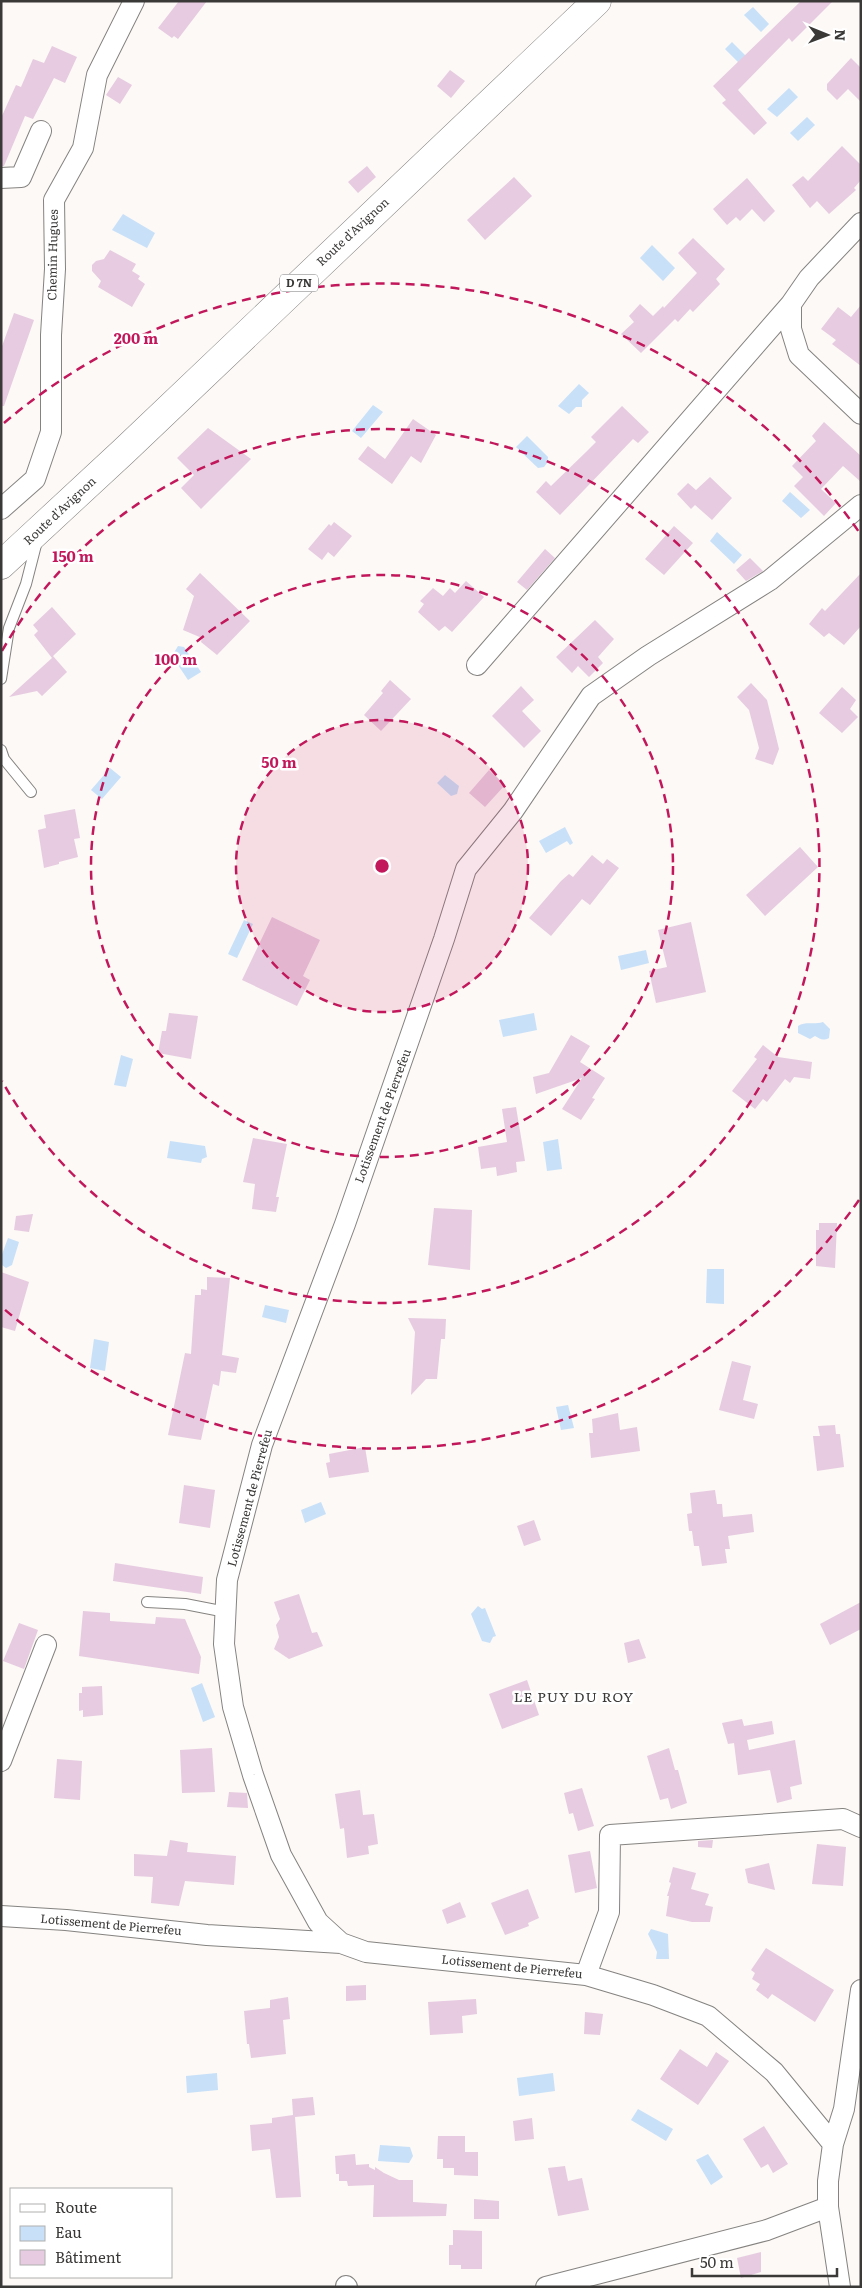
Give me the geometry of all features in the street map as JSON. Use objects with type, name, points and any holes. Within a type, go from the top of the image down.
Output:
[{"type":"main road","name":"Route d'Avignon","points":[[1,566],[597,1]]},
{"type":"street","name":"Chemin Hugues","points":[[1,509],[35,480],[51,432],[51,335],[55,269],[54,200],[83,148],[98,75],[134,1]]},
{"type":"street","points":[[1,178],[21,177],[40,131]]},
{"type":"street","points":[[476,666],[791,304],[809,278],[861,223]]},
{"type":"street","points":[[791,304],[791,329],[799,355],[861,414]]},
{"type":"street","name":"Lotissement de Pierrefeu","points":[[341,1943],[318,1922],[281,1855],[233,1707],[224,1644],[227,1580],[262,1445],[345,1224],[426,992],[466,870],[513,811],[591,696],[648,656],[770,580],[861,505]]},
{"type":"street","points":[[1,1761],[46,1645]]},
{"type":"street","points":[[586,1975],[609,1912],[610,1835],[843,1819],[861,1827]]},
{"type":"street","name":"Lotissement de Pierrefeu","points":[[1,1916],[207,1935],[341,1943],[366,1952],[586,1975],[652,1995],[708,2016],[774,2072],[833,2144]]},
{"type":"street","points":[[840,2287],[828,2207],[828,2181],[833,2144],[852,2109],[861,1990]]},
{"type":"street","points":[[546,2287],[767,2230],[828,2207]]},
{"type":"lane","points":[[1,679],[9,628],[26,584],[39,530]]},
{"type":"lane","points":[[1,750],[4,759],[31,792]]},
{"type":"lane","points":[[147,1602],[185,1604],[226,1612]]},
{"type":"water","points":[[753,7],[769,24],[761,32],[744,15]]},
{"type":"water","points":[[732,42],[746,56],[739,63],[725,49]]},
{"type":"water","points":[[789,88],[798,97],[777,117],[767,109]]},
{"type":"water","points":[[807,117],[815,125],[798,141],[790,133]]},
{"type":"water","points":[[123,214],[155,233],[147,248],[112,230]]},
{"type":"water","points":[[652,245],[675,268],[663,281],[640,258]]},
{"type":"water","points":[[579,384],[589,393],[582,400],[582,407],[576,407],[569,414],[558,406]]},
{"type":"water","points":[[373,405],[383,412],[361,438],[352,431]]},
{"type":"water","points":[[527,436],[548,457],[544,467],[538,468],[516,447]]},
{"type":"water","points":[[790,492],[810,510],[801,518],[782,501]]},
{"type":"water","points":[[717,532],[742,555],[734,564],[710,541]]},
{"type":"water","points":[[178,646],[184,647],[201,672],[188,680],[172,656]]},
{"type":"water","points":[[110,768],[121,777],[102,799],[91,790]]},
{"type":"water","points":[[445,775],[459,786],[457,794],[451,796],[437,783]]},
{"type":"water","points":[[565,827],[573,843],[570,845],[567,841],[546,853],[539,841]]},
{"type":"water","points":[[244,920],[253,924],[237,958],[228,954]]},
{"type":"water","points":[[646,950],[649,963],[621,970],[618,956]]},
{"type":"water","points":[[534,1013],[537,1030],[503,1037],[499,1020]]},
{"type":"water","points":[[823,1022],[830,1029],[829,1038],[822,1039],[815,1036],[810,1039],[798,1033],[798,1026],[807,1023]]},
{"type":"water","points":[[121,1055],[133,1059],[126,1087],[114,1085]]},
{"type":"water","points":[[558,1139],[562,1169],[547,1171],[543,1142]]},
{"type":"water","points":[[170,1141],[205,1146],[207,1157],[202,1159],[201,1163],[167,1158]]},
{"type":"water","points":[[8,1238],[19,1242],[12,1265],[6,1268],[2,1265],[1,1257]]},
{"type":"water","points":[[707,1269],[724,1269],[724,1304],[706,1303]]},
{"type":"water","points":[[265,1305],[289,1310],[286,1323],[262,1317]]},
{"type":"water","points":[[94,1339],[109,1342],[105,1371],[90,1368]]},
{"type":"water","points":[[568,1405],[574,1428],[561,1430],[556,1407]]},
{"type":"water","points":[[321,1502],[326,1514],[305,1523],[301,1510]]},
{"type":"water","points":[[478,1606],[482,1609],[485,1608],[496,1636],[493,1637],[490,1643],[482,1641],[471,1614]]},
{"type":"water","points":[[202,1683],[215,1717],[203,1722],[191,1688]]},
{"type":"water","points":[[651,1929],[668,1934],[669,1959],[656,1959],[657,1952],[648,1934]]},
{"type":"water","points":[[217,2073],[218,2090],[187,2093],[186,2076]]},
{"type":"water","points":[[553,2073],[555,2091],[519,2096],[517,2078]]},
{"type":"water","points":[[638,2109],[673,2129],[666,2141],[631,2120]]},
{"type":"water","points":[[380,2145],[410,2147],[413,2156],[409,2163],[378,2161]]},
{"type":"water","points":[[708,2154],[723,2177],[711,2185],[696,2160]]},
{"type":"building","points":[[179,1],[207,1],[178,39],[174,36],[172,38],[158,28]]},
{"type":"building","points":[[801,1],[833,1],[792,42],[789,38],[738,90],[767,123],[754,135],[722,103],[726,100],[713,86]]},
{"type":"building","points":[[52,46],[77,57],[65,83],[54,78],[33,119],[25,116],[4,166],[1,166],[1,118],[16,85],[21,87],[33,59],[44,63]]},
{"type":"building","points":[[851,58],[861,68],[861,102],[848,89],[837,100],[827,90],[827,84]]},
{"type":"building","points":[[450,70],[465,81],[451,98],[437,86]]},
{"type":"building","points":[[118,77],[132,85],[120,104],[106,95]]},
{"type":"building","points":[[842,146],[861,165],[861,180],[854,188],[856,190],[829,214],[817,201],[810,208],[792,185],[803,176],[808,181]]},
{"type":"building","points":[[367,166],[376,177],[358,193],[348,182]]},
{"type":"building","points":[[514,177],[532,196],[485,240],[467,220]]},
{"type":"building","points":[[747,178],[775,211],[764,222],[752,209],[740,221],[736,217],[727,225],[713,209]]},
{"type":"building","points":[[693,238],[725,269],[716,279],[720,284],[693,312],[690,309],[678,322],[675,319],[641,353],[621,334],[634,322],[629,316],[640,304],[653,316],[663,306],[664,308],[697,273],[678,253]]},
{"type":"building","points":[[110,250],[136,264],[132,271],[140,276],[138,279],[145,284],[132,307],[98,287],[101,281],[92,271],[92,265],[96,261],[104,259]]},
{"type":"building","points":[[861,305],[861,366],[832,344],[836,340],[821,329],[838,307],[851,317]]},
{"type":"building","points":[[14,313],[34,320],[4,406],[1,406],[1,349]]},
{"type":"building","points":[[622,406],[649,432],[638,443],[633,439],[560,515],[536,492],[546,481],[551,486],[596,442],[591,437]]},
{"type":"building","points":[[413,419],[436,435],[421,463],[411,456],[392,484],[358,459],[368,446],[385,459]]},
{"type":"building","points":[[824,422],[861,456],[861,482],[843,466],[821,489],[836,503],[824,516],[794,486],[803,477],[792,466],[816,441],[812,436]]},
{"type":"building","points":[[208,428],[251,459],[201,509],[181,488],[194,475],[177,458]]},
{"type":"building","points":[[710,477],[732,498],[712,520],[695,505],[691,509],[677,494],[688,483],[696,490]]},
{"type":"building","points":[[334,522],[352,536],[334,557],[328,552],[322,560],[308,549],[329,524],[331,526]]},
{"type":"building","points":[[674,526],[693,543],[664,575],[645,559]]},
{"type":"building","points":[[545,549],[555,558],[527,590],[517,582]]},
{"type":"building","points":[[750,558],[763,571],[746,581],[736,570]]},
{"type":"building","points":[[200,573],[250,621],[217,655],[201,642],[202,638],[183,630],[194,596],[186,589]]},
{"type":"building","points":[[861,573],[861,626],[844,645],[829,633],[824,637],[809,624],[822,608],[825,611]]},
{"type":"building","points":[[466,581],[484,597],[452,632],[445,626],[439,631],[418,612],[424,604],[420,601],[433,588],[443,596],[450,588],[455,593]]},
{"type":"building","points":[[52,607],[76,634],[53,656],[67,672],[42,696],[37,691],[9,697],[52,658],[34,635],[38,631],[33,625]]},
{"type":"building","points":[[595,620],[614,639],[598,657],[603,663],[589,677],[578,666],[572,673],[556,657]]},
{"type":"building","points":[[390,680],[411,699],[381,731],[364,715],[383,693],[381,691]]},
{"type":"building","points":[[751,683],[767,700],[779,749],[773,765],[755,759],[759,748],[749,710],[737,697]]},
{"type":"building","points":[[521,686],[534,700],[522,711],[541,731],[524,748],[492,716]]},
{"type":"building","points":[[842,687],[856,700],[850,709],[858,717],[842,733],[819,713]]},
{"type":"building","points":[[489,770],[505,785],[485,807],[469,793]]},
{"type":"building","points":[[75,809],[80,838],[74,839],[78,857],[44,868],[38,830],[46,828],[44,815]]},
{"type":"building","points":[[800,847],[818,867],[765,916],[746,895]]},
{"type":"building","points":[[592,855],[603,864],[607,859],[619,868],[590,905],[582,899],[551,936],[529,918],[561,881],[569,874],[573,877]]},
{"type":"building","points":[[272,917],[320,940],[303,976],[310,980],[297,1006],[242,980]]},
{"type":"building","points":[[691,922],[706,992],[656,1003],[649,971],[667,967],[658,930]]},
{"type":"building","points":[[169,1013],[198,1016],[191,1059],[158,1053],[162,1031],[166,1031]]},
{"type":"building","points":[[571,1035],[590,1046],[580,1062],[605,1078],[592,1098],[595,1099],[581,1120],[562,1109],[582,1078],[536,1094],[533,1077],[549,1073]]},
{"type":"building","points":[[763,1045],[778,1057],[812,1062],[810,1079],[794,1077],[790,1083],[785,1079],[767,1102],[763,1099],[755,1109],[732,1091],[757,1059],[754,1057]]},
{"type":"building","points":[[516,1107],[525,1161],[516,1162],[517,1172],[497,1176],[496,1167],[481,1169],[478,1147],[507,1142],[502,1109]]},
{"type":"building","points":[[253,1138],[287,1144],[276,1197],[279,1197],[276,1212],[252,1209],[255,1184],[243,1182]]},
{"type":"building","points":[[434,1208],[472,1210],[470,1270],[428,1265]]},
{"type":"building","points":[[33,1214],[29,1232],[14,1230],[16,1216]]},
{"type":"building","points":[[819,1223],[837,1223],[835,1268],[816,1266],[816,1230],[819,1230]]},
{"type":"building","points":[[1,1272],[29,1282],[15,1331],[1,1327]]},
{"type":"building","points":[[207,1277],[230,1278],[222,1355],[239,1358],[236,1373],[221,1371],[219,1386],[213,1384],[201,1440],[168,1435],[185,1353],[191,1354],[195,1295],[201,1295],[201,1289],[207,1290]]},
{"type":"building","points":[[408,1318],[446,1319],[445,1339],[441,1339],[437,1379],[426,1379],[411,1395],[415,1332]]},
{"type":"building","points":[[732,1361],[751,1366],[743,1400],[758,1404],[754,1419],[719,1410]]},
{"type":"building","points":[[618,1413],[620,1430],[637,1427],[640,1451],[591,1458],[589,1433],[593,1433],[592,1419]]},
{"type":"building","points":[[835,1425],[836,1434],[840,1434],[844,1467],[817,1471],[813,1436],[820,1436],[818,1426]]},
{"type":"building","points":[[365,1447],[369,1472],[329,1478],[326,1463],[330,1462],[329,1454]]},
{"type":"building","points":[[184,1485],[215,1490],[210,1528],[179,1523]]},
{"type":"building","points":[[715,1490],[717,1504],[722,1504],[723,1517],[752,1514],[754,1532],[728,1536],[730,1549],[725,1549],[727,1563],[702,1566],[699,1546],[694,1546],[692,1531],[689,1531],[687,1514],[692,1513],[690,1493]]},
{"type":"building","points":[[534,1520],[541,1540],[524,1546],[517,1526]]},
{"type":"building","points":[[115,1563],[203,1577],[201,1594],[113,1581]]},
{"type":"building","points":[[299,1594],[312,1633],[317,1632],[323,1646],[289,1659],[274,1649],[279,1637],[276,1625],[280,1619],[274,1602]]},
{"type":"building","points":[[861,1602],[861,1629],[830,1645],[820,1624]]},
{"type":"building","points":[[83,1611],[110,1613],[110,1621],[155,1624],[156,1617],[185,1619],[201,1657],[199,1674],[79,1656]]},
{"type":"building","points":[[19,1623],[38,1630],[24,1669],[3,1661]]},
{"type":"building","points":[[639,1639],[646,1658],[628,1663],[624,1643]]},
{"type":"building","points":[[527,1680],[539,1715],[502,1729],[489,1694]]},
{"type":"building","points":[[102,1686],[103,1715],[83,1717],[83,1710],[79,1711],[79,1693],[82,1693],[82,1687]]},
{"type":"building","points":[[742,1719],[744,1726],[772,1721],[774,1734],[747,1740],[749,1750],[795,1740],[802,1784],[790,1787],[792,1799],[777,1803],[770,1770],[738,1775],[734,1743],[728,1744],[722,1723]]},
{"type":"building","points":[[212,1748],[215,1792],[182,1793],[180,1750]]},
{"type":"building","points":[[669,1748],[675,1770],[678,1770],[687,1803],[671,1809],[668,1798],[660,1800],[647,1756]]},
{"type":"building","points":[[57,1759],[82,1761],[80,1800],[54,1798]]},
{"type":"building","points":[[582,1788],[594,1826],[578,1831],[573,1813],[569,1814],[564,1793]]},
{"type":"building","points":[[360,1790],[363,1815],[374,1814],[378,1844],[368,1846],[369,1854],[347,1858],[344,1828],[340,1829],[335,1794]]},
{"type":"building","points":[[229,1792],[247,1793],[248,1808],[227,1807]]},
{"type":"building","points":[[170,1840],[188,1843],[187,1852],[236,1856],[234,1885],[185,1881],[179,1906],[151,1903],[153,1877],[134,1876],[134,1854],[167,1856]]},
{"type":"building","points":[[713,1840],[712,1848],[698,1847],[698,1841]]},
{"type":"building","points":[[817,1844],[846,1847],[843,1886],[812,1884]]},
{"type":"building","points":[[590,1851],[597,1888],[575,1893],[568,1855]]},
{"type":"building","points":[[769,1863],[775,1890],[748,1883],[745,1869]]},
{"type":"building","points":[[673,1867],[696,1873],[691,1889],[709,1894],[705,1905],[713,1907],[710,1922],[692,1922],[666,1916],[669,1896],[667,1896],[671,1883],[669,1882]]},
{"type":"building","points":[[528,1889],[539,1918],[528,1923],[529,1926],[505,1935],[491,1903]]},
{"type":"building","points":[[460,1902],[466,1917],[447,1924],[442,1910]]},
{"type":"building","points":[[766,1948],[834,1990],[815,2022],[772,1994],[768,1999],[756,1990],[760,1984],[752,1979],[755,1973],[751,1970]]},
{"type":"building","points":[[366,1985],[366,2000],[346,2001],[346,1986]]},
{"type":"building","points":[[288,1997],[290,2019],[283,2020],[286,2054],[251,2058],[249,2044],[247,2044],[244,2011],[270,2008],[270,2000]]},
{"type":"building","points":[[476,1999],[477,2014],[462,2016],[463,2033],[430,2035],[428,2002]]},
{"type":"building","points":[[585,2012],[603,2014],[600,2035],[584,2034]]},
{"type":"building","points":[[680,2049],[707,2067],[716,2052],[729,2061],[698,2105],[660,2079]]},
{"type":"building","points":[[313,2097],[315,2115],[295,2117],[301,2197],[276,2198],[270,2149],[252,2151],[250,2125],[272,2123],[272,2118],[293,2115],[292,2099]]},
{"type":"building","points":[[532,2118],[534,2139],[515,2141],[513,2121]]},
{"type":"building","points":[[764,2126],[788,2164],[773,2173],[768,2164],[761,2168],[743,2139]]},
{"type":"building","points":[[438,2136],[465,2136],[465,2152],[478,2152],[478,2176],[454,2175],[454,2168],[443,2168],[443,2159],[437,2159]]},
{"type":"building","points":[[355,2154],[356,2165],[369,2164],[369,2167],[375,2170],[375,2167],[399,2180],[413,2180],[413,2202],[447,2204],[446,2216],[373,2217],[374,2185],[348,2186],[347,2181],[339,2181],[339,2174],[336,2174],[335,2156]]},
{"type":"building","points":[[565,2166],[568,2181],[582,2178],[589,2210],[558,2216],[548,2168]]},
{"type":"building","points":[[474,2199],[499,2201],[499,2219],[474,2219]]},
{"type":"building","points":[[453,2230],[482,2231],[482,2269],[461,2269],[461,2265],[449,2265],[449,2245],[453,2245]]},
{"type":"building","points":[[761,2252],[761,2272],[741,2278],[737,2258]]},
{"type":"district","name":"LE PUY DU ROY","points":[[574,1697]]}]
